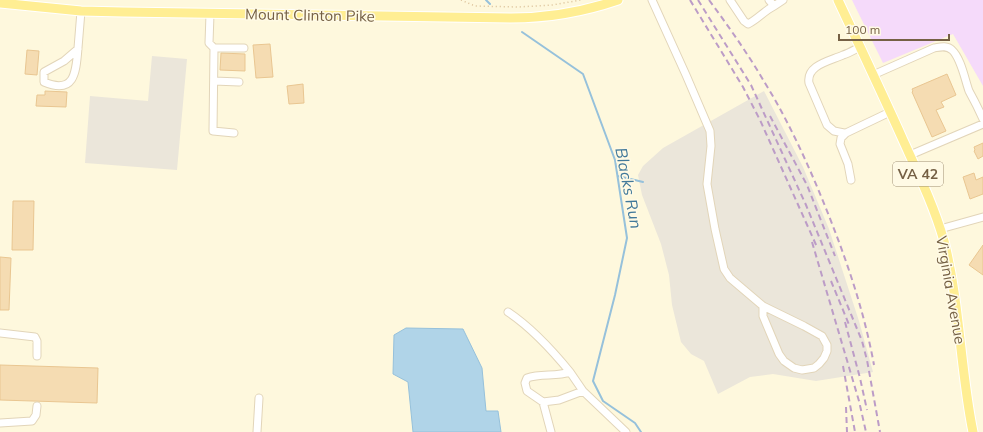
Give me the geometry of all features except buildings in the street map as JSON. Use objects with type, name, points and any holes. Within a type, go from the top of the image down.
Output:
[{"type":"main road","name":"Mount Clinton Pike","points":[[0,3],[81,11],[520,18],[544,17],[576,12],[618,0]]},
{"type":"main road","name":"Virginia Avenue","points":[[838,0],[910,155],[934,210],[940,229],[953,287],[966,393],[973,432]]},
{"type":"street","points":[[652,0],[710,131],[711,146],[707,184],[724,269],[730,278],[763,306],[822,336],[827,345],[827,351],[820,364],[814,368],[802,370],[794,368],[784,361],[779,354],[763,316],[763,306]]},
{"type":"street","points":[[730,0],[744,21],[748,24],[757,20],[772,3],[783,0]]},
{"type":"street","points":[[78,49],[64,61],[44,72],[44,82],[52,86],[64,85],[71,80],[75,74],[78,49],[81,11]]},
{"type":"street","points":[[210,14],[209,43],[214,48],[244,48]]},
{"type":"street","points":[[873,75],[934,48],[944,46],[954,53],[983,120]]},
{"type":"street","points":[[844,133],[834,131],[828,125],[809,83],[808,77],[811,71],[818,65],[860,47]]},
{"type":"street","points":[[214,48],[213,131],[234,133]]},
{"type":"street","points":[[214,81],[239,82]]},
{"type":"street","points":[[851,180],[848,164],[840,144],[841,138],[844,133],[890,112]]},
{"type":"street","points":[[910,155],[983,124]]},
{"type":"street","points":[[940,229],[983,217]]},
{"type":"street","points":[[508,312],[522,321],[554,353],[583,391],[626,432]]},
{"type":"street","points":[[0,333],[35,337],[37,340],[37,356]]},
{"type":"street","points":[[570,372],[561,375],[534,375],[527,378],[525,383],[527,391],[544,402],[559,400],[583,391]]},
{"type":"street","points":[[257,432],[258,398]]},
{"type":"street","points":[[544,402],[551,432]]},
{"type":"street","points":[[0,423],[32,420],[36,415],[37,406]]},
{"type":"path","points":[[461,0],[475,6],[518,7],[552,5],[581,0]]},
{"type":"shaded area","points":[[852,0],[983,0],[983,86],[953,34],[883,63]]},
{"type":"shaded area","points":[[152,56],[187,59],[177,170],[85,163],[90,96],[148,101]]},
{"type":"shaded area","points":[[764,91],[803,167],[829,229],[859,321],[873,372],[816,381],[773,374],[750,377],[718,394],[704,361],[691,354],[681,342],[672,305],[669,275],[661,244],[642,195],[638,175],[643,166],[663,148]]},
{"type":"water","points":[[406,328],[463,329],[482,368],[486,411],[498,411],[501,432],[413,432],[408,382],[393,374],[394,335]]},
{"type":"waterway","name":"Blacks Run","points":[[486,0],[490,4]]},
{"type":"waterway","name":"Blacks Run","points":[[522,32],[583,74],[615,160],[627,238],[615,295],[593,381],[603,401],[635,423],[641,432]]},
{"type":"waterway","points":[[618,176],[643,182]]},
{"type":"railway","points":[[690,0],[743,87],[760,120],[817,247]]},
{"type":"railway","points":[[698,0],[751,85],[806,205],[862,341],[867,360],[880,432]]},
{"type":"railway","points":[[709,0],[759,72],[790,128],[805,159],[825,206],[847,265],[860,304],[874,365]]},
{"type":"railway","points":[[770,116],[807,185],[835,256]]},
{"type":"railway","points":[[812,242],[859,401],[866,432]]},
{"type":"railway","points":[[831,281],[850,327]]},
{"type":"railway","points":[[845,322],[867,410]]},
{"type":"railway","points":[[843,366],[855,432]]},
{"type":"railway","points":[[846,407],[847,432]]}]
